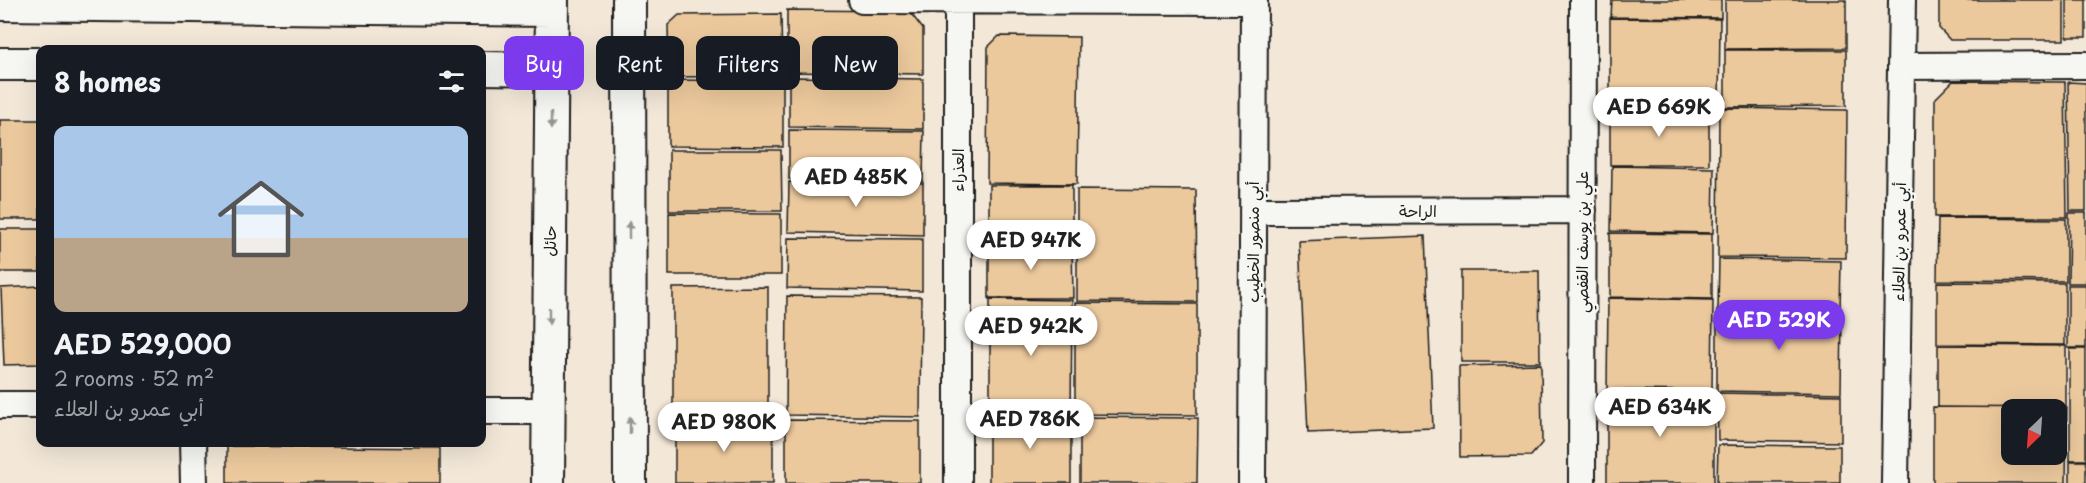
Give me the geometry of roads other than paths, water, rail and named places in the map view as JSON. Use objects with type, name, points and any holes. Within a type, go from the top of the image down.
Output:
[{"type":"street","points":[[629,0],[630,483]]},
{"type":"street","points":[[862,0],[1254,0]]},
{"type":"street","name":"أبي منصور الخطيب","points":[[1252,483],[1254,0]]},
{"type":"street","name":"علي بن يوسف القفصي","points":[[1582,483],[1583,0]]},
{"type":"street","name":"أبي عمرو بن العلاء","points":[[1895,483],[1902,0]]},
{"type":"street","name":"العذراء","points":[[957,1],[958,483]]},
{"type":"street","points":[[0,4],[552,5]]},
{"type":"street","name":"حائل","points":[[552,5],[552,36]]},
{"type":"street","points":[[0,64],[36,64]]},
{"type":"street","points":[[1902,66],[2086,65]]},
{"type":"street","points":[[486,68],[504,68]]},
{"type":"street","name":"حائل","points":[[548,483],[551,90]]},
{"type":"street","name":"الراحة","points":[[1253,211],[1582,210]]},
{"type":"street","points":[[0,405],[36,405]]},
{"type":"street","points":[[486,411],[549,411]]},
{"type":"street","points":[[194,447],[194,483]]}]
